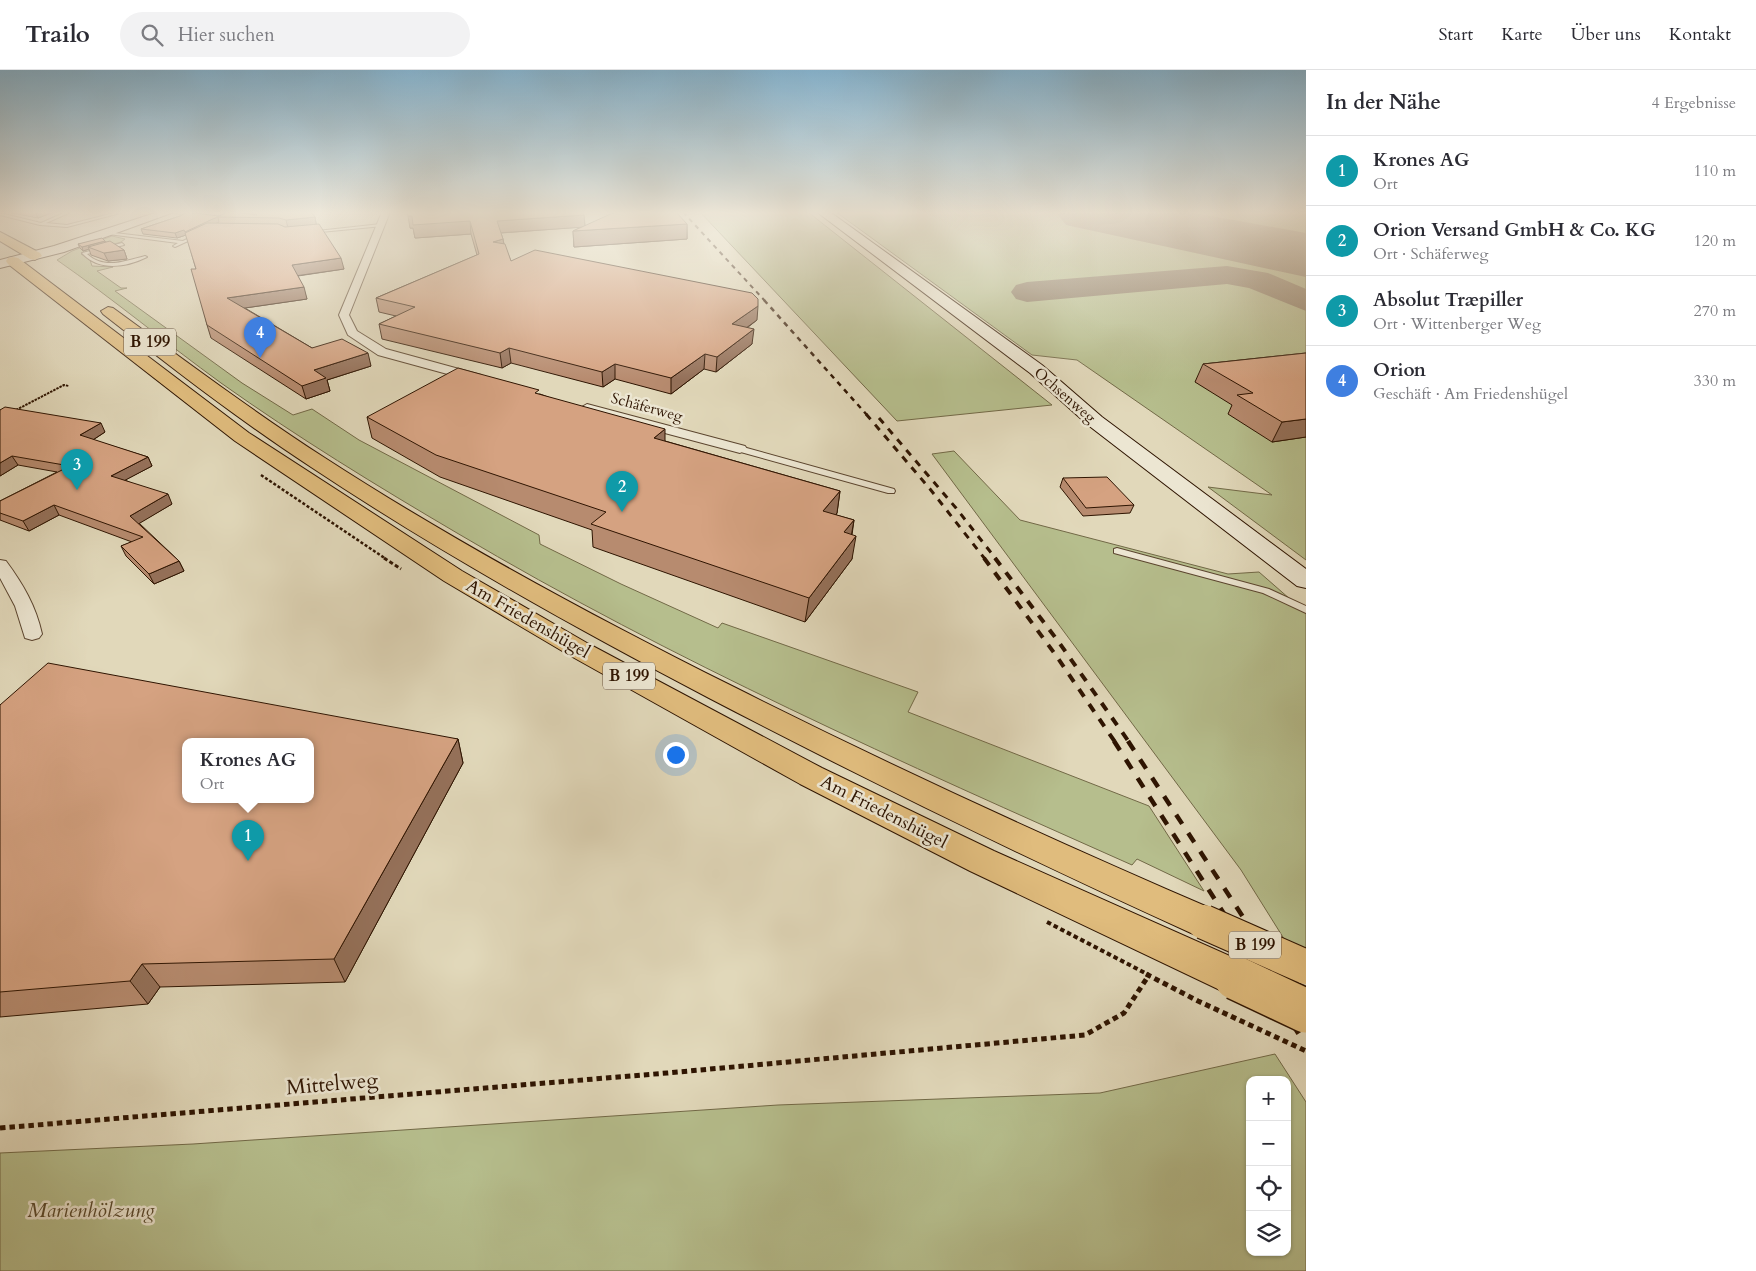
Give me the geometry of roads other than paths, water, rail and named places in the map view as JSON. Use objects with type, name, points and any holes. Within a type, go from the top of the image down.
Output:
[{"type":"main road","name":"Am Friedenshügel","points":[[31,268],[242,437],[453,576],[578,649],[811,776],[982,861],[1306,1011]]},
{"type":"main road","name":"Ochsenweg","points":[[899,268],[1036,369],[1095,421],[1306,581]]},
{"type":"main road","name":"Am Friedenshügel","points":[[96,302],[266,428],[470,556],[585,621],[753,709],[935,799],[1306,967]]},
{"type":"street","points":[[363,268],[344,315],[352,334],[382,352],[488,381]]},
{"type":"street","name":"Schäferweg","points":[[571,404],[740,449]]},
{"type":"street","points":[[0,565],[22,596],[30,618],[32,634]]},
{"type":"lane","name":"Schäferweg","points":[[740,449],[891,491]]},
{"type":"lane","points":[[1117,551],[1266,591],[1306,610]]},
{"type":"railway","points":[[735,268],[765,301]]},
{"type":"railway","points":[[764,300],[867,415]]},
{"type":"railway","points":[[866,414],[930,489],[985,559]]},
{"type":"railway","points":[[879,418],[956,508],[996,559]]},
{"type":"railway","points":[[984,558],[1055,654],[1115,742]]},
{"type":"railway","points":[[995,558],[1058,641],[1129,742]]},
{"type":"railway","points":[[1114,741],[1263,975]]},
{"type":"railway","points":[[1128,741],[1281,975]]},
{"type":"railway","points":[[1262,974],[1306,1045]]},
{"type":"railway","points":[[1280,974],[1306,1015]]},
{"type":"place","name":"Orion","points":[[260,358]]},
{"type":"place","name":"Absolut Træpiller","points":[[77,490]]},
{"type":"place","name":"Orion Versand GmbH & Co. KG","points":[[622,512]]},
{"type":"place","name":"Krones AG","points":[[248,861]]},
{"type":"park label","name":"Marienhölzung","points":[[91,1210]]}]
